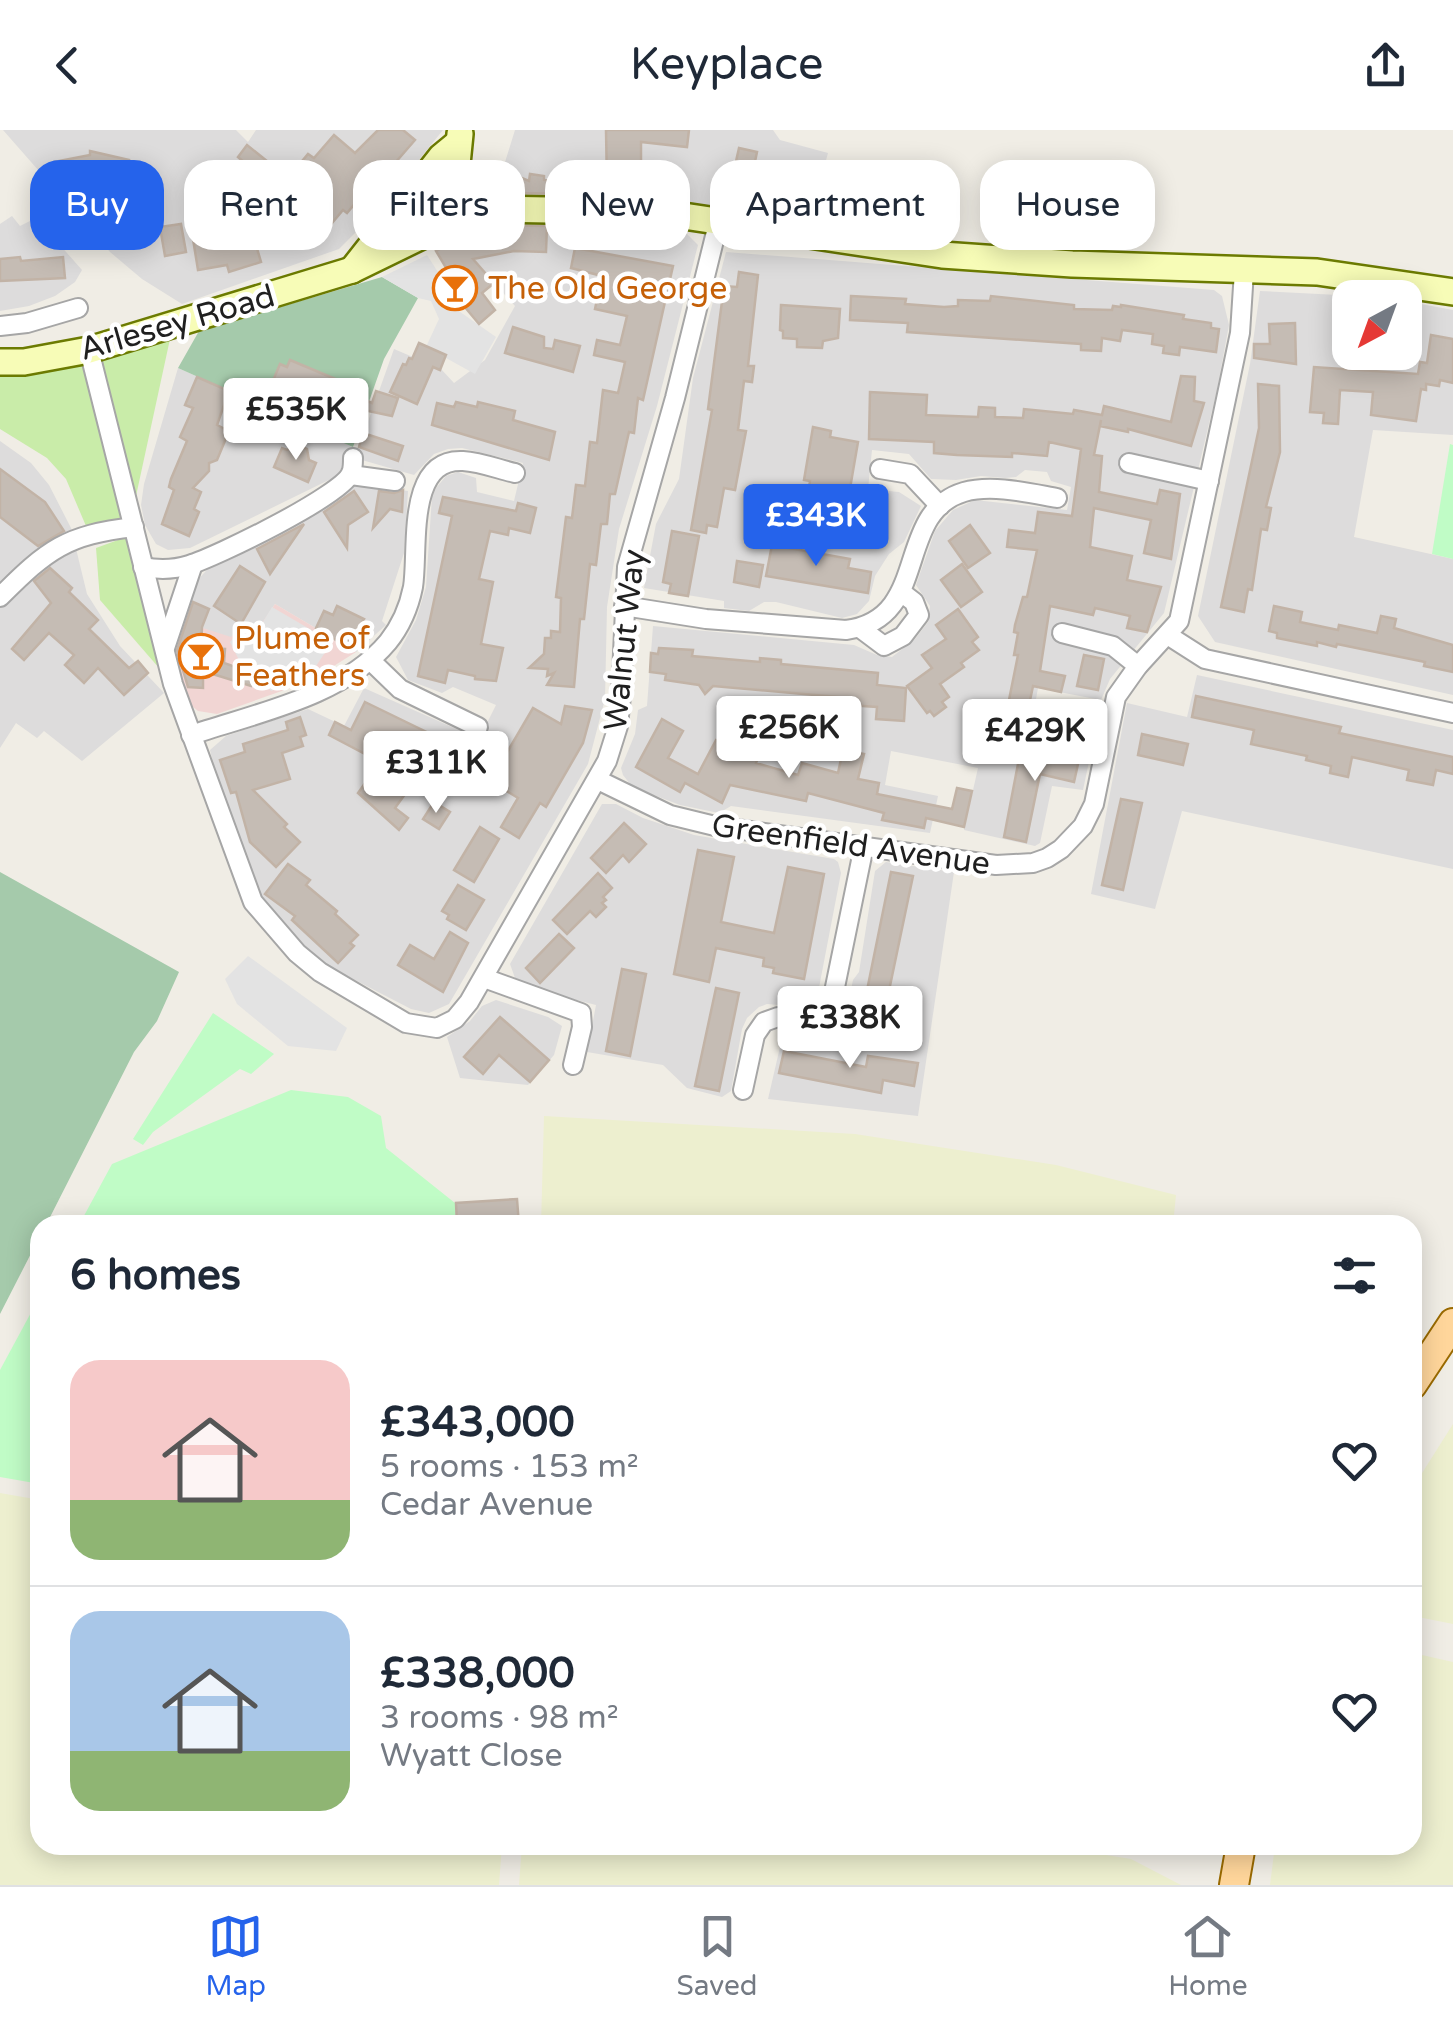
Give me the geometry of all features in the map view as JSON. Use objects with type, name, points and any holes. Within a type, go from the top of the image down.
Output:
[{"type":"main road","points":[[1422,1369],[1453,1323]]},
{"type":"main road","points":[[1234,1885],[1238,1855]]},
{"type":"street","points":[[352,270],[459,136]]},
{"type":"street","points":[[525,210],[657,212],[710,219]]},
{"type":"street","name":"Arlesey Road","points":[[0,362],[24,362],[89,350],[352,270],[393,250]]},
{"type":"street","name":"Walnut Way","points":[[191,735],[253,902],[297,953],[352,993],[406,1022],[437,1028],[455,1019],[484,978],[598,780],[618,726],[627,567],[711,250]]},
{"type":"street","points":[[905,250],[942,256],[1317,272],[1453,292]]},
{"type":"street","name":"Greenfield Avenue","points":[[598,780],[649,807],[690,821],[996,865],[1033,863],[1047,858],[1074,837],[1094,804],[1116,697],[1138,666],[1169,636],[1181,616],[1240,333],[1244,270]]},
{"type":"street","points":[[0,326],[27,323],[78,308]]},
{"type":"street","points":[[89,350],[164,648],[191,735],[332,687],[370,660],[398,627],[410,598],[419,505],[430,476],[443,464],[463,461],[515,473]]},
{"type":"street","points":[[1129,462],[1209,482]]},
{"type":"street","points":[[143,567],[162,570],[193,564],[284,520],[352,467],[395,482]]},
{"type":"street","points":[[880,469],[910,474],[940,506]]},
{"type":"street","points":[[624,606],[706,619],[860,628],[888,612],[901,592],[925,528],[940,506],[953,496],[980,490],[1057,498]]},
{"type":"street","points":[[0,597],[68,540],[134,527]]},
{"type":"street","points":[[164,648],[193,564]]},
{"type":"street","points":[[860,628],[884,646],[903,636],[919,614],[914,602],[901,592]]},
{"type":"street","points":[[1062,633],[1113,646],[1138,666]]},
{"type":"street","points":[[1169,636],[1205,659],[1453,713]]},
{"type":"street","points":[[370,660],[400,688],[478,726]]},
{"type":"street","points":[[1042,712],[1108,728]]},
{"type":"street","points":[[743,1090],[755,1035],[764,1022],[778,1017],[827,1026],[864,846]]},
{"type":"street","points":[[484,978],[581,1013],[582,1027],[573,1065]]},
{"type":"shaded area","points":[[3,130],[236,130],[248,142],[256,130],[443,130],[419,160],[353,160],[353,235],[339,249],[182,304],[142,279],[108,250],[164,250],[164,160],[30,161]]},
{"type":"shaded area","points":[[515,130],[773,130],[780,140],[828,153],[826,160],[710,160],[710,215],[690,213],[690,160],[545,160],[545,198],[525,196],[525,160],[506,160]]},
{"type":"shaded area","points":[[12,216],[20,226],[30,221],[30,250],[64,250],[82,270],[75,282],[55,296],[0,311],[0,224]]},
{"type":"shaded area","points":[[525,222],[545,222],[545,250],[690,250],[690,237],[698,245],[657,406],[619,529],[607,607],[605,699],[588,764],[449,1004],[429,1013],[411,1009],[326,965],[281,925],[255,890],[221,799],[210,750],[226,736],[308,709],[344,726],[364,688],[479,739],[496,705],[453,687],[442,693],[408,680],[396,657],[416,620],[426,587],[432,496],[436,488],[446,476],[458,472],[476,478],[477,492],[514,501],[523,463],[462,448],[448,449],[434,454],[414,475],[355,458],[394,349],[441,369],[454,383],[485,360],[515,306],[477,264],[473,250],[525,250]]},
{"type":"shaded area","points":[[726,252],[1214,290],[1222,296],[1229,325],[1164,613],[1110,679],[1101,700],[1038,688],[1029,738],[1091,752],[1083,790],[1052,786],[1040,843],[1035,846],[964,830],[978,768],[891,751],[885,785],[938,796],[930,833],[731,806],[719,813],[651,794],[630,784],[623,775],[621,768],[635,734],[638,710],[647,706],[653,626],[854,645],[892,657],[915,639],[928,622],[930,606],[916,585],[935,531],[953,510],[975,500],[1067,510],[1071,487],[1051,481],[1047,472],[1025,470],[1016,477],[1005,478],[931,479],[909,454],[872,450],[868,489],[899,492],[921,506],[904,542],[889,554],[875,576],[869,601],[857,614],[842,618],[776,602],[764,602],[749,611],[724,608],[724,601],[644,588],[656,524],[679,479],[693,378]]},
{"type":"shaded area","points":[[427,255],[443,280],[437,286],[453,307],[496,337],[475,374],[426,347],[439,319],[431,301],[418,298],[382,277]]},
{"type":"shaded area","points":[[1260,291],[1332,295],[1332,370],[1422,370],[1422,304],[1453,310],[1453,435],[1373,430],[1354,537],[1453,559],[1453,695],[1215,642],[1198,616],[1250,364]]},
{"type":"shaded area","points":[[178,368],[260,404],[272,397],[344,427],[339,441],[353,447],[337,476],[190,548],[168,550],[156,544],[145,525],[141,505]]},
{"type":"shaded area","points":[[0,441],[31,463],[49,485],[71,528],[87,594],[120,646],[164,693],[82,761],[44,731],[37,738],[16,723],[0,748]]},
{"type":"shaded area","points":[[352,484],[408,491],[404,553],[382,621],[386,625],[356,652],[275,604],[256,632],[231,638],[181,621],[196,582],[213,563]]},
{"type":"shaded area","points":[[275,604],[356,652],[310,681],[217,714],[198,711],[187,691],[181,689],[175,658],[181,621],[231,637],[243,625],[256,632]]},
{"type":"shaded area","points":[[272,607],[332,642],[308,678],[271,691],[256,668],[246,674],[230,642],[236,635],[250,644]]},
{"type":"shaded area","points":[[1197,675],[1453,730],[1453,869],[1182,811],[1155,909],[1091,894],[1127,703],[1187,717]]},
{"type":"shaded area","points":[[602,804],[616,804],[643,818],[694,835],[838,862],[841,873],[817,998],[803,1007],[767,1004],[747,1018],[731,1091],[722,1097],[687,1088],[663,1065],[587,1052],[596,1005],[545,992],[515,978],[510,964]]},
{"type":"shaded area","points":[[886,862],[954,872],[918,1116],[768,1099],[783,1034],[852,1049],[858,1022],[845,1019],[853,980],[859,972],[875,871]]},
{"type":"shaded area","points":[[248,956],[347,1028],[336,1051],[288,1046],[237,1004],[225,979]]},
{"type":"shaded area","points":[[496,1000],[548,1017],[562,1026],[554,1055],[528,1085],[460,1078],[447,1037],[470,1021],[482,1006]]},
{"type":"green space","points":[[382,277],[418,298],[384,359],[353,447],[339,441],[344,427],[272,397],[261,405],[178,368],[199,331]]},
{"type":"green space","points":[[170,339],[136,496],[125,520],[96,528],[86,526],[66,479],[47,458],[0,429],[0,373]]},
{"type":"green space","points":[[1450,444],[1453,445],[1453,559],[1432,554]]},
{"type":"green space","points":[[129,536],[166,676],[100,600],[96,548]]},
{"type":"green space","points":[[0,872],[179,972],[157,1021],[134,1052],[51,1215],[30,1215],[30,1256],[0,1314]]},
{"type":"green space","points":[[213,1013],[274,1054],[251,1074],[240,1069],[153,1132],[143,1145],[133,1139]]},
{"type":"green space","points":[[291,1090],[348,1097],[381,1116],[386,1148],[455,1203],[456,1215],[84,1215],[112,1164]]},
{"type":"green space","points":[[544,1116],[855,1134],[1056,1165],[1176,1195],[1174,1215],[541,1215]]},
{"type":"green space","points":[[30,1314],[30,1482],[0,1477],[0,1370]]},
{"type":"green space","points":[[1453,1424],[1453,1624],[1422,1618],[1422,1473]]},
{"type":"green space","points":[[0,1493],[30,1498],[30,1855],[501,1855],[499,1885],[0,1885]]},
{"type":"green space","points":[[1422,1655],[1453,1662],[1453,1885],[1270,1885],[1274,1855],[1422,1855]]},
{"type":"green space","points":[[521,1855],[1106,1855],[1131,1859],[1181,1885],[519,1885]]},
{"type":"building","points":[[378,130],[403,130],[415,140],[398,160],[353,160],[353,206],[347,213],[343,210],[333,222],[333,160],[303,160],[308,154],[314,158],[334,135],[355,153]]},
{"type":"building","points":[[606,130],[689,130],[687,147],[641,142],[641,160],[607,160]]},
{"type":"building","points":[[247,145],[266,160],[241,160],[238,157]]},
{"type":"building","points":[[739,148],[757,152],[755,160],[736,160]]},
{"type":"building","points":[[90,151],[129,160],[64,160],[90,155]]},
{"type":"building","points":[[530,174],[544,176],[545,194],[525,193],[525,179],[529,181]]},
{"type":"building","points":[[181,224],[186,252],[165,256],[164,226]]},
{"type":"building","points":[[525,226],[545,226],[546,252],[514,251],[473,259],[494,283],[482,293],[495,310],[479,324],[459,300],[454,304],[443,291],[454,281],[436,251],[525,250]]},
{"type":"building","points":[[195,250],[257,250],[261,262],[229,272],[227,265],[198,270]]},
{"type":"building","points":[[575,250],[673,266],[643,400],[638,398],[634,433],[629,432],[615,494],[610,494],[607,524],[601,524],[596,565],[590,564],[574,687],[547,685],[554,673],[547,676],[548,669],[529,668],[544,654],[545,638],[551,638],[551,631],[560,632],[561,598],[556,597],[566,517],[572,518],[576,485],[585,486],[590,442],[597,443],[603,390],[618,393],[625,362],[594,355],[597,340],[620,345],[627,316],[595,309],[602,276],[571,268]]},
{"type":"building","points":[[20,257],[21,261],[63,257],[65,278],[0,281],[0,259]]},
{"type":"building","points":[[739,272],[758,275],[748,366],[754,366],[752,382],[744,381],[738,430],[746,431],[735,490],[724,488],[717,527],[707,525],[706,533],[691,530],[712,410],[708,409],[724,286],[737,287]]},
{"type":"building","points":[[851,296],[906,299],[905,304],[944,307],[958,306],[958,300],[990,301],[991,296],[1074,305],[1074,309],[1112,310],[1113,306],[1121,305],[1184,315],[1183,319],[1211,323],[1211,328],[1219,329],[1216,352],[1180,347],[1179,355],[1163,353],[1164,346],[1152,344],[1153,334],[1122,330],[1120,341],[1102,338],[1101,351],[1081,350],[1081,344],[907,332],[908,323],[850,320]]},
{"type":"building","points":[[781,305],[840,309],[838,338],[823,341],[822,348],[797,347],[797,339],[783,338]]},
{"type":"building","points":[[1295,323],[1296,364],[1254,358],[1254,344],[1270,344],[1269,324]]},
{"type":"building","points":[[513,327],[544,337],[544,348],[553,349],[555,340],[580,346],[573,372],[505,353]]},
{"type":"building","points":[[1431,335],[1453,339],[1453,383],[1440,380],[1439,386],[1426,384],[1426,390],[1421,389],[1416,421],[1371,415],[1373,392],[1340,390],[1338,424],[1323,423],[1324,413],[1310,412],[1314,367],[1418,374],[1422,362],[1427,363]]},
{"type":"building","points":[[419,343],[446,355],[440,370],[433,367],[417,404],[390,392],[403,364],[412,359]]},
{"type":"building","points":[[290,360],[345,383],[342,390],[372,403],[376,391],[398,398],[392,416],[326,402],[323,414],[276,394],[279,386],[272,383],[280,364],[287,367]]},
{"type":"building","points":[[1181,376],[1195,377],[1194,401],[1204,403],[1191,446],[1128,429],[1100,426],[1101,420],[1094,455],[1102,456],[1099,492],[1157,504],[1160,490],[1180,494],[1171,559],[1144,553],[1151,520],[1094,508],[1090,547],[1132,556],[1127,580],[1161,587],[1147,632],[1127,628],[1130,616],[1095,608],[1093,615],[1050,606],[1040,671],[1065,676],[1061,692],[1033,686],[1023,734],[1003,730],[1018,655],[1014,655],[1018,633],[1014,632],[1015,625],[1023,597],[1027,597],[1037,550],[1007,547],[1009,530],[1035,533],[1038,512],[1072,516],[1081,449],[1049,442],[1047,456],[957,455],[934,453],[934,442],[869,439],[870,392],[927,395],[926,415],[978,417],[979,407],[995,408],[995,417],[1023,418],[1024,409],[1102,415],[1104,406],[1171,422]]},
{"type":"building","points":[[197,377],[229,391],[217,425],[229,431],[217,460],[209,463],[209,471],[193,488],[201,492],[194,509],[199,512],[189,536],[162,524],[174,490],[169,487],[171,479],[187,441],[180,437],[193,408],[185,405]]},
{"type":"building","points":[[1258,384],[1279,386],[1280,452],[1266,507],[1271,508],[1267,530],[1261,529],[1252,590],[1248,589],[1244,612],[1221,607],[1259,428]]},
{"type":"building","points":[[456,402],[477,407],[478,402],[515,411],[513,420],[555,432],[549,460],[432,425],[437,403],[454,407]]},
{"type":"building","points":[[813,427],[831,431],[830,437],[858,442],[848,500],[856,502],[853,520],[835,517],[834,525],[804,520],[810,481],[804,480]]},
{"type":"building","points":[[363,433],[403,446],[398,461],[359,447]]},
{"type":"building","points":[[297,445],[307,449],[309,460],[316,463],[308,482],[274,467],[282,448]]},
{"type":"building","points":[[0,469],[45,502],[64,531],[38,546],[0,517]]},
{"type":"building","points":[[403,490],[402,512],[390,509],[373,528],[379,491]]},
{"type":"building","points":[[354,491],[368,512],[348,525],[347,548],[324,512]]},
{"type":"building","points":[[443,497],[516,511],[518,503],[536,508],[530,533],[509,528],[508,535],[490,531],[479,579],[493,582],[481,644],[503,648],[496,681],[448,670],[445,683],[418,676],[452,516],[439,513]]},
{"type":"building","points":[[304,524],[270,574],[257,549]]},
{"type":"building","points":[[970,525],[990,553],[968,568],[949,541]]},
{"type":"building","points":[[672,531],[699,536],[688,596],[669,593],[671,584],[663,582]]},
{"type":"building","points":[[772,545],[850,559],[848,568],[871,572],[868,593],[766,576]]},
{"type":"building","points":[[737,561],[763,565],[759,587],[734,582]]},
{"type":"building","points":[[962,564],[982,592],[961,607],[941,580]]},
{"type":"building","points":[[240,566],[265,582],[241,624],[214,606]]},
{"type":"building","points":[[50,568],[98,620],[89,629],[129,668],[138,661],[148,673],[124,695],[98,668],[84,683],[65,665],[74,655],[49,633],[24,660],[12,649],[51,603],[34,581]]},
{"type":"building","name":"Plume of Feathers","points":[[193,602],[209,609],[202,627],[201,648],[225,649],[224,663],[255,674],[251,686],[203,671],[203,688],[188,687],[177,650]]},
{"type":"building","points":[[337,606],[364,619],[346,646],[316,628],[324,611],[333,615]]},
{"type":"building","points":[[1274,606],[1302,612],[1300,622],[1338,630],[1339,625],[1377,633],[1381,616],[1396,619],[1394,628],[1453,645],[1453,672],[1424,666],[1425,662],[1337,644],[1336,647],[1317,642],[1317,646],[1277,638],[1277,633],[1269,631]]},
{"type":"building","points":[[958,609],[978,637],[972,642],[979,650],[940,684],[949,697],[942,702],[946,707],[934,716],[930,711],[927,713],[907,686],[932,668],[922,655],[946,639],[936,625]]},
{"type":"building","points":[[659,648],[693,650],[692,656],[760,662],[760,658],[781,660],[781,664],[878,673],[877,685],[906,688],[904,721],[876,719],[877,707],[848,705],[848,698],[713,686],[705,694],[699,685],[665,680],[666,674],[650,672],[651,653],[658,654]]},
{"type":"building","points":[[1084,655],[1104,659],[1098,690],[1077,686]]},
{"type":"building","points":[[1196,696],[1341,727],[1339,733],[1453,757],[1453,774],[1436,770],[1433,785],[1407,780],[1409,770],[1352,757],[1348,777],[1330,773],[1331,766],[1306,760],[1307,756],[1251,744],[1254,730],[1192,717]]},
{"type":"building","points":[[365,702],[482,759],[465,786],[446,794],[416,779],[395,808],[408,818],[399,830],[358,793],[380,762],[329,735],[335,722],[351,730]]},
{"type":"building","points":[[565,706],[592,710],[583,743],[546,807],[540,803],[519,838],[501,827],[518,798],[500,787],[505,779],[495,773],[533,708],[561,724]]},
{"type":"building","points":[[300,717],[306,735],[300,737],[303,746],[282,753],[290,779],[253,790],[300,842],[276,867],[250,842],[236,792],[231,793],[220,760],[245,752],[243,744],[288,730],[286,722]]},
{"type":"building","points":[[662,719],[683,731],[668,758],[698,774],[716,740],[758,758],[756,763],[798,775],[802,763],[838,773],[843,750],[864,754],[858,779],[879,783],[877,794],[952,809],[957,788],[972,791],[964,827],[926,818],[924,828],[882,820],[884,813],[808,793],[806,801],[730,785],[722,803],[685,783],[680,792],[636,767]]},
{"type":"building","points":[[1142,734],[1188,744],[1183,765],[1138,755]]},
{"type":"building","points":[[1022,743],[1080,755],[1074,782],[1040,774],[1026,842],[1004,837]]},
{"type":"building","points":[[1121,799],[1142,803],[1123,890],[1102,885]]},
{"type":"building","points":[[434,802],[450,812],[439,829],[423,819]]},
{"type":"building","points":[[624,823],[646,844],[629,862],[623,855],[606,873],[591,858]]},
{"type":"building","points":[[480,827],[499,839],[474,882],[454,870]]},
{"type":"building","points":[[698,850],[734,857],[721,922],[774,933],[788,867],[824,874],[804,979],[773,973],[774,968],[763,966],[764,958],[716,948],[709,982],[674,974]]},
{"type":"building","points":[[288,864],[310,880],[306,885],[358,935],[350,943],[354,946],[338,963],[292,920],[295,916],[265,894]]},
{"type":"building","points":[[891,872],[913,876],[882,1024],[861,1020]]},
{"type":"building","points":[[598,873],[612,888],[603,897],[606,907],[596,917],[590,911],[567,934],[553,920]]},
{"type":"building","points":[[458,885],[484,900],[466,930],[447,919],[449,915],[442,911]]},
{"type":"building","points":[[450,932],[468,943],[443,992],[398,965],[410,945],[434,959]]},
{"type":"building","points":[[559,934],[574,948],[540,983],[526,968]]},
{"type":"building","points":[[622,969],[646,974],[630,1056],[606,1051]]},
{"type":"building","points":[[716,988],[739,993],[719,1091],[695,1086]]},
{"type":"building","points":[[500,1017],[549,1060],[530,1082],[499,1055],[483,1074],[464,1057]]},
{"type":"building","points":[[784,1051],[866,1067],[868,1056],[918,1063],[914,1086],[883,1080],[881,1093],[779,1073]]},
{"type":"building","points":[[517,1199],[518,1215],[457,1215],[456,1203]]},
{"type":"place","name":"The Old George","points":[[455,288]]},
{"type":"place","name":"Plume of Feathers","points":[[201,656]]}]
